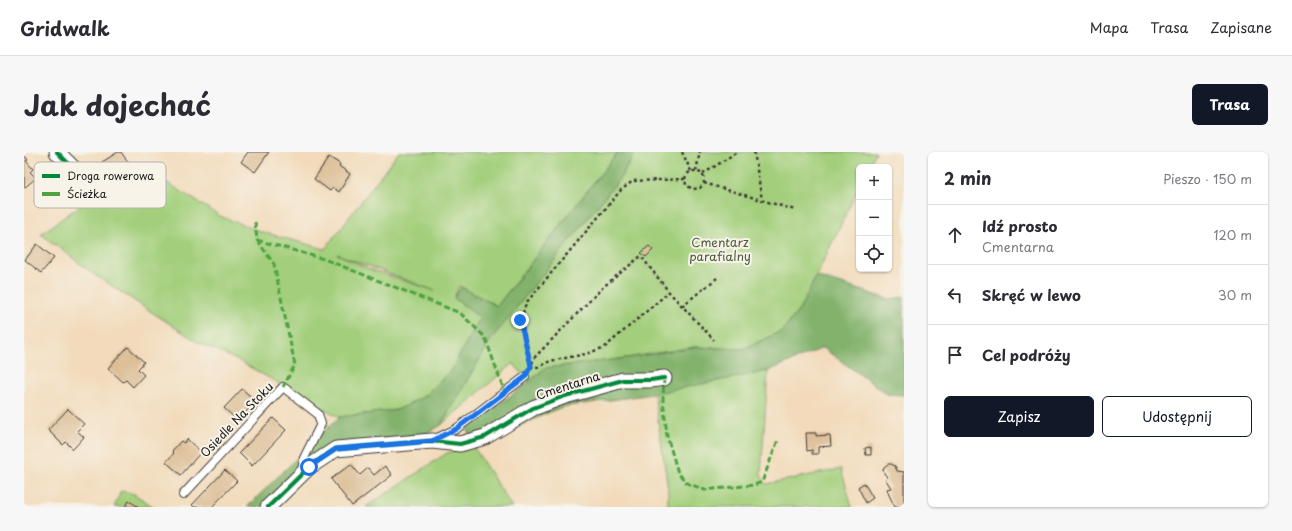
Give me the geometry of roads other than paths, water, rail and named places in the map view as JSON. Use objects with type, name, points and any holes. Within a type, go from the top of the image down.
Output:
[{"type":"street","points":[[57,152],[67,162]]},
{"type":"street","name":"Cmentarna","points":[[268,507],[309,467],[336,449],[432,441],[460,444],[485,437],[533,408],[565,396],[623,380],[651,380],[664,378]]},
{"type":"lane","name":"Cmentarna","points":[[432,441],[456,429],[525,377]]},
{"type":"lane","name":"Osiedle Na Stoku","points":[[182,495],[283,387],[318,414],[321,424],[304,458],[301,475]]},
{"type":"park label","name":"Cmentarz parafialny","points":[[720,250]]}]
